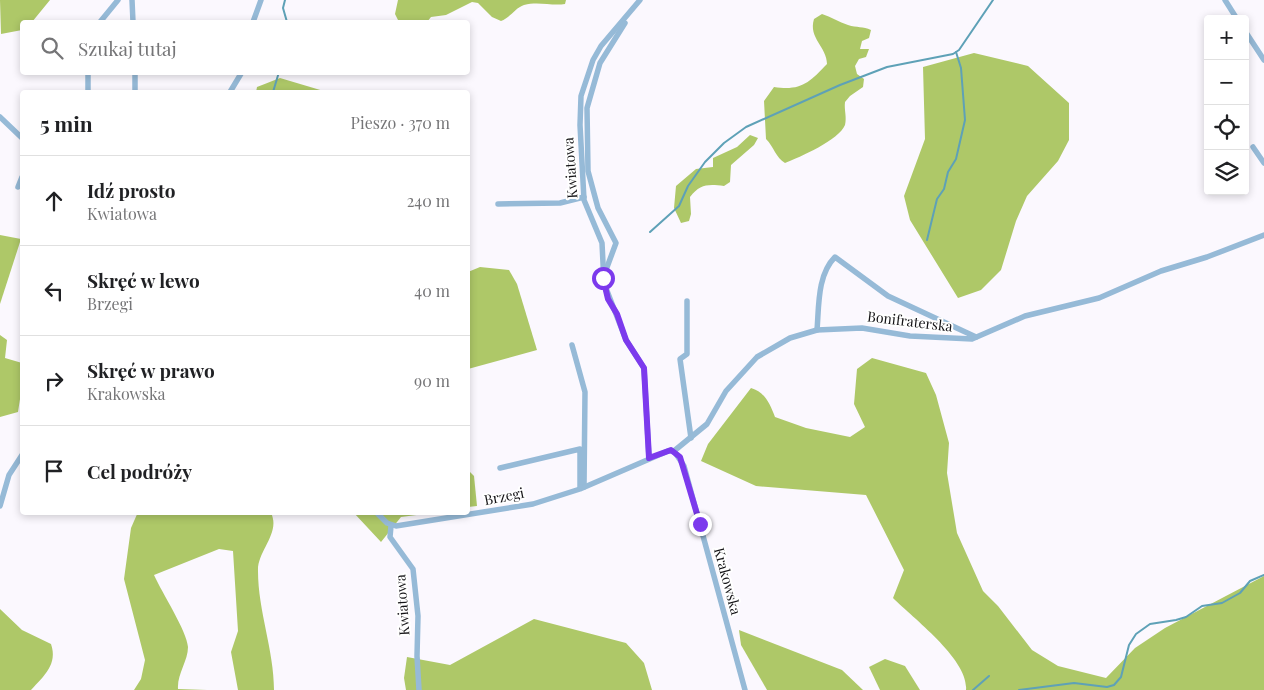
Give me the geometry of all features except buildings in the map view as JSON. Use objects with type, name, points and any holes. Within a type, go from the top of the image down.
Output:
[{"type":"street","points":[[102,20],[118,0]]},
{"type":"street","points":[[132,0],[133,20]]},
{"type":"street","points":[[254,20],[261,0]]},
{"type":"street","points":[[603,278],[616,243],[598,208],[588,171],[588,108],[600,63],[640,0]]},
{"type":"street","name":"Kwiatowa","points":[[640,0],[601,46],[593,60],[584,87],[580,125],[584,197],[586,209],[602,243],[603,278],[608,299],[617,314],[626,340],[644,368],[649,458]]},
{"type":"street","points":[[1225,0],[1234,15]]},
{"type":"street","points":[[1249,37],[1264,60]]},
{"type":"street","points":[[88,75],[88,90]]},
{"type":"street","points":[[135,75],[136,90]]},
{"type":"street","points":[[231,90],[240,75]]},
{"type":"street","points":[[0,117],[20,136]]},
{"type":"street","points":[[1253,147],[1264,163]]},
{"type":"street","points":[[18,186],[20,182]]},
{"type":"street","points":[[498,204],[560,202],[584,197]]},
{"type":"street","name":"Bonifraterska","points":[[674,451],[707,424],[726,391],[757,357],[790,338],[817,330],[862,328],[930,338],[962,340],[976,337],[1025,316],[1104,296],[1161,271],[1207,257],[1264,235]]},
{"type":"street","points":[[817,330],[822,281],[827,265],[835,257],[888,296],[976,337]]},
{"type":"street","points":[[687,301],[687,354],[680,359],[691,438]]},
{"type":"street","points":[[572,345],[585,392],[582,488]]},
{"type":"street","name":"Brzegi","points":[[500,468],[580,449],[582,488]]},
{"type":"street","name":"Brzegi","points":[[470,514],[533,504],[582,488],[649,458],[668,451],[674,451]]},
{"type":"street","name":"Krakowska","points":[[674,451],[684,466],[745,690]]},
{"type":"street","points":[[0,506],[9,475],[20,458]]},
{"type":"street","points":[[379,515],[391,526]]},
{"type":"street","name":"Brzegi","points":[[391,526],[462,515]]},
{"type":"street","name":"Kwiatowa","points":[[391,526],[390,537],[413,569],[418,616],[417,656],[419,690]]},
{"type":"green space","points":[[0,0],[50,0],[34,20],[20,20],[20,30],[1,34]]},
{"type":"green space","points":[[398,0],[566,0],[565,4],[534,3],[524,5],[501,21],[492,17],[478,3],[472,2],[446,15],[431,17],[429,20],[398,20],[395,14]]},
{"type":"green space","points":[[822,14],[848,25],[871,30],[869,38],[862,41],[860,49],[869,49],[866,57],[859,59],[855,66],[857,74],[864,79],[863,87],[845,102],[846,122],[841,131],[827,142],[785,163],[779,158],[766,139],[764,101],[774,87],[791,88],[804,84],[827,64],[824,52],[815,37],[813,26],[814,19]]},
{"type":"green space","points":[[974,53],[1028,66],[1069,103],[1069,140],[1058,161],[1027,196],[1016,221],[1001,270],[981,290],[958,298],[910,220],[904,196],[925,139],[923,67]]},
{"type":"green space","points":[[280,78],[320,90],[256,90],[257,87]]},
{"type":"green space","points":[[750,135],[758,138],[754,145],[731,165],[730,182],[724,186],[709,185],[697,190],[690,197],[691,214],[689,221],[681,223],[674,208],[676,186],[696,169],[713,167],[713,158],[737,147]]},
{"type":"green space","points":[[0,235],[20,239],[20,242],[0,304]]},
{"type":"green space","points":[[480,267],[509,270],[517,284],[537,350],[470,368],[470,271]]},
{"type":"green space","points":[[0,335],[7,340],[5,358],[20,362],[20,399],[18,412],[0,417]]},
{"type":"green space","points":[[872,358],[926,373],[936,395],[949,443],[947,473],[957,533],[983,591],[998,606],[1032,650],[1058,666],[1106,678],[1135,648],[1165,628],[1264,576],[1264,690],[966,690],[965,678],[950,653],[893,598],[904,570],[866,495],[756,486],[701,461],[708,444],[751,388],[760,392],[769,403],[775,417],[806,428],[850,437],[865,427],[854,404],[857,369]]},
{"type":"green space","points":[[470,472],[474,476],[477,506],[470,507]]},
{"type":"green space","points":[[137,515],[272,515],[273,528],[261,556],[258,571],[260,601],[272,660],[274,690],[238,690],[231,652],[238,631],[233,551],[219,549],[154,575],[187,640],[188,652],[179,678],[178,689],[207,690],[134,690],[141,679],[145,660],[124,579],[131,528]]},
{"type":"green space","points":[[356,515],[416,515],[401,517],[381,542]]},
{"type":"green space","points":[[0,609],[22,630],[51,644],[53,658],[49,669],[31,690],[0,690]]},
{"type":"green space","points":[[534,619],[626,643],[644,663],[652,690],[406,690],[404,678],[407,657],[450,665]]},
{"type":"green space","points":[[739,630],[842,670],[863,690],[767,690],[741,645]]},
{"type":"green space","points":[[885,659],[905,666],[920,690],[880,690],[869,667]]},
{"type":"waterway","points":[[285,0],[283,8],[286,20]]},
{"type":"waterway","points":[[650,232],[679,206],[688,186],[705,162],[724,143],[746,127],[840,85],[887,67],[953,54],[959,50],[993,0]]},
{"type":"waterway","points":[[927,240],[937,199],[944,189],[948,172],[956,159],[965,120],[961,68],[956,52]]},
{"type":"waterway","points":[[274,90],[278,75]]},
{"type":"waterway","points":[[1019,690],[1074,683],[1107,687],[1114,685],[1121,677],[1129,645],[1136,634],[1150,624],[1176,620],[1186,617],[1202,606],[1222,603],[1240,593],[1250,581],[1264,575]]},
{"type":"waterway","points":[[973,690],[989,676]]},
{"type":"route","points":[[603,278],[608,299],[617,314],[626,340],[644,368],[646,381],[645,421],[649,458],[671,450],[680,457],[700,524]]}]
